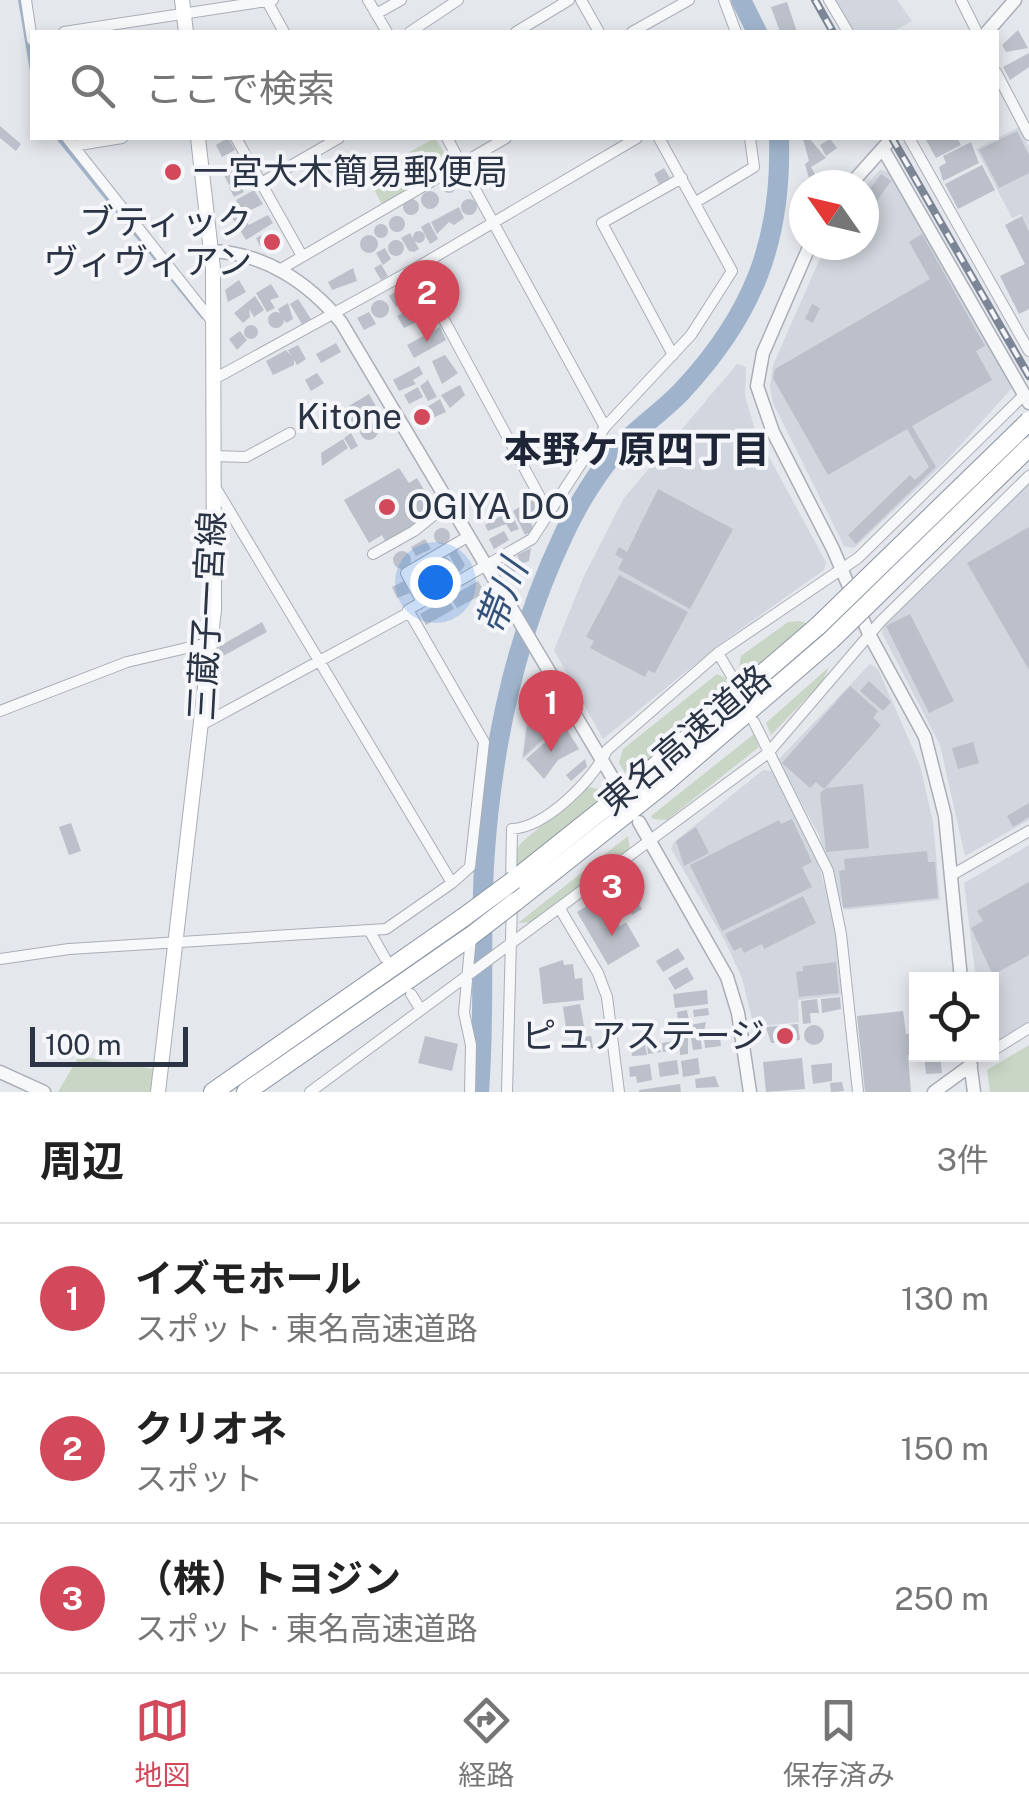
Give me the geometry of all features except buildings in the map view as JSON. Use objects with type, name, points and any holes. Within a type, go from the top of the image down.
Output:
[{"type":"highway","name":"東名高速道路","points":[[212,1092],[514,880],[825,632],[1029,421]]},
{"type":"highway","name":"東名高速道路","points":[[246,1092],[471,936],[679,772],[825,632],[1029,447]]},
{"type":"main road","name":"三蔵子一宮線","points":[[158,1092],[212,642],[216,378],[210,250],[198,140]]},
{"type":"street","points":[[26,0],[31,30]]},
{"type":"street","points":[[368,0],[386,30]]},
{"type":"street","points":[[376,14],[401,0]]},
{"type":"street","points":[[413,30],[458,0]]},
{"type":"street","points":[[519,30],[569,0]]},
{"type":"street","points":[[581,0],[598,30]]},
{"type":"street","points":[[636,30],[689,0]]},
{"type":"street","points":[[724,0],[735,30]]},
{"type":"street","points":[[829,0],[847,30]]},
{"type":"street","points":[[961,0],[976,30]]},
{"type":"street","points":[[989,30],[1015,0]]},
{"type":"street","points":[[74,30],[183,8],[269,1],[283,30]]},
{"type":"street","points":[[999,78],[1029,135]]},
{"type":"street","points":[[70,142],[96,140]]},
{"type":"street","points":[[237,140],[302,256]]},
{"type":"street","points":[[261,182],[336,140]]},
{"type":"street","points":[[449,140],[605,427]]},
{"type":"street","points":[[281,269],[503,140]]},
{"type":"street","points":[[216,378],[416,268],[633,140]]},
{"type":"street","points":[[203,724],[410,612],[532,540],[605,427],[674,355],[732,271],[660,140]]},
{"type":"street","points":[[696,202],[754,167],[750,140]]},
{"type":"street","points":[[909,140],[1029,351]]},
{"type":"street","points":[[507,1092],[512,829],[528,828],[596,771],[607,750],[718,654],[841,570],[1026,399],[884,141],[862,170]]},
{"type":"street","points":[[70,142],[214,323]]},
{"type":"street","points":[[674,355],[602,223],[682,178]]},
{"type":"street","points":[[210,250],[227,251],[281,269],[334,314],[618,787]]},
{"type":"street","points":[[803,260],[763,353],[757,386],[773,432],[869,634],[925,737],[942,798],[960,972]]},
{"type":"street","points":[[416,268],[548,512]]},
{"type":"street","points":[[213,456],[246,457],[290,432]]},
{"type":"street","points":[[310,1092],[768,752],[869,634],[1029,476]]},
{"type":"street","points":[[213,484],[452,883]]},
{"type":"street","points":[[372,554],[414,531],[449,502]]},
{"type":"street","points":[[422,602],[406,574],[470,536]]},
{"type":"street","points":[[0,958],[386,929],[452,883],[470,867],[484,742],[410,612]]},
{"type":"street","points":[[0,711],[127,662],[212,642]]},
{"type":"street","points":[[718,654],[734,680]]},
{"type":"street","points":[[754,722],[821,854],[834,892],[858,1092]]},
{"type":"street","points":[[639,822],[728,977],[750,1092]]},
{"type":"street","points":[[950,876],[1029,831]]},
{"type":"street","points":[[560,909],[607,997],[619,1092]]},
{"type":"street","points":[[369,930],[385,958]]},
{"type":"street","points":[[470,1092],[467,977],[471,936]]},
{"type":"street","points":[[411,994],[422,1010]]},
{"type":"street","points":[[999,1047],[1029,1028]]},
{"type":"street","points":[[934,1092],[968,1062]]},
{"type":"street","points":[[970,1062],[974,1092]]},
{"type":"street","points":[[0,1072],[44,1092]]},
{"type":"shaded area","points":[[835,0],[897,0],[912,21],[896,30],[853,30]]},
{"type":"shaded area","points":[[1019,127],[1029,147],[1029,229],[1021,214],[1012,218],[976,149]]},
{"type":"shaded area","points":[[879,171],[889,172],[1013,387],[945,462],[854,548],[844,546],[773,403],[770,386],[773,365],[819,260],[879,260]]},
{"type":"shaded area","points":[[737,364],[746,367],[745,396],[756,433],[826,562],[824,570],[725,640],[603,739],[554,650],[584,576],[624,498]]},
{"type":"shaded area","points":[[1029,482],[1029,820],[965,856],[940,745],[882,633],[884,625]]},
{"type":"shaded area","points":[[870,664],[878,669],[920,765],[933,822],[940,900],[844,910],[819,835],[778,760]]},
{"type":"shaded area","points":[[539,678],[565,723],[522,760],[526,725]]},
{"type":"shaded area","points":[[763,770],[772,771],[817,860],[835,921],[843,995],[798,1000],[799,1022],[754,1027],[742,978],[725,941],[671,849],[674,842]]},
{"type":"shaded area","points":[[1029,845],[1029,1021],[999,1040],[999,972],[975,972],[964,883]]},
{"type":"green space","points":[[431,140],[436,140],[452,165],[382,204],[366,176]]},
{"type":"green space","points":[[788,622],[811,624],[746,682],[739,667],[741,656]]},
{"type":"green space","points":[[829,667],[822,682],[771,735],[766,723]]},
{"type":"green space","points":[[717,674],[725,678],[733,693],[629,779],[619,763],[623,749]]},
{"type":"green space","points":[[754,734],[759,747],[667,820],[653,819],[651,816]]},
{"type":"green space","points":[[588,787],[599,789],[605,798],[515,868],[516,850],[522,842]]},
{"type":"green space","points":[[628,836],[630,850],[535,922],[518,923]]},
{"type":"green space","points":[[1029,1045],[1029,1092],[990,1092],[987,1070]]},
{"type":"green space","points":[[79,1056],[153,1069],[151,1092],[58,1092]]},
{"type":"waterway","points":[[20,0],[30,59]]},
{"type":"waterway","name":"帯川","points":[[741,0],[756,30]]},
{"type":"waterway","points":[[60,140],[203,317]]},
{"type":"waterway","name":"帯川","points":[[479,1092],[487,822],[499,738],[518,655],[546,575],[568,525],[596,477],[620,447],[707,363],[745,305],[758,275],[775,210],[779,140]]},
{"type":"railway","points":[[815,0],[832,30]]},
{"type":"railway","points":[[893,140],[1029,376]]},
{"type":"place","name":"一宮大木簡易郵便局","points":[[173,172]]},
{"type":"place","name":"ブティック ヴィヴィアン","points":[[272,242]]},
{"type":"place","name":"クリオネ","points":[[427,342]]},
{"type":"place","name":"Kitone","points":[[422,417]]},
{"type":"place","name":"OGIYA DO","points":[[387,507]]},
{"type":"place","name":"イズモホール","points":[[551,752]]},
{"type":"place","name":"（株）トヨジン","points":[[612,936]]},
{"type":"place","name":"ピュアステージ","points":[[785,1036]]},
{"type":"district","name":"本野ケ原四丁目","points":[[637,450]]}]
